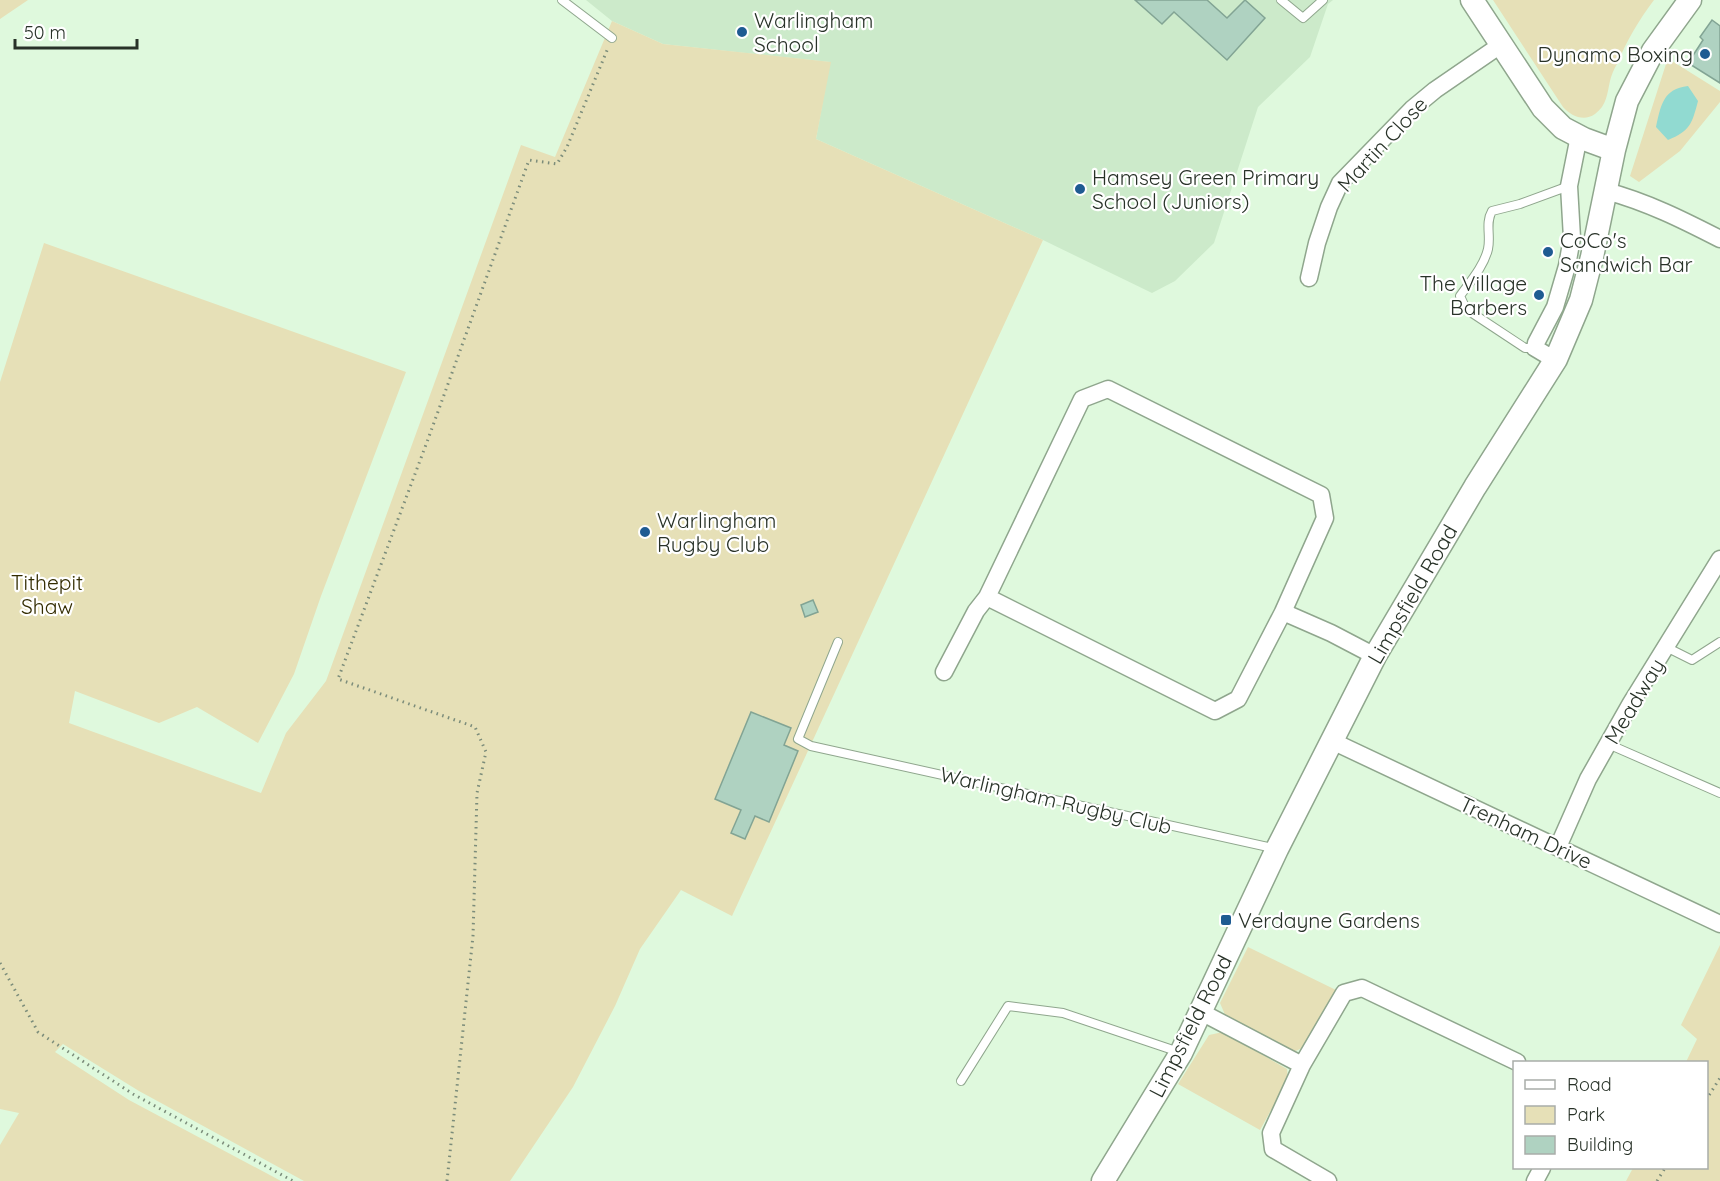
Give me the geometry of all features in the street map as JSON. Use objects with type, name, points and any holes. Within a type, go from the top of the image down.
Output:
[{"type":"main road","points":[[1472,0],[1543,108],[1563,128],[1614,150]]},
{"type":"main road","name":"Limpsfield Road","points":[[1103,1181],[1181,1053],[1277,849],[1376,656],[1475,487],[1556,360],[1581,300],[1627,101],[1653,51],[1690,0]]},
{"type":"street","name":"Martin Close","points":[[1309,278],[1317,243],[1340,183],[1412,109],[1435,90],[1502,44]]},
{"type":"street","points":[[1556,360],[1535,348],[1555,307],[1567,266],[1572,238],[1569,186],[1579,136]]},
{"type":"street","points":[[1606,191],[1632,198],[1672,214],[1720,239]]},
{"type":"street","points":[[944,672],[976,612],[987,597],[1083,399],[1108,389],[1321,495],[1325,518],[1283,612],[1238,699],[1215,711],[987,597]]},
{"type":"street","name":"Meadway","points":[[1558,847],[1588,779],[1720,559]]},
{"type":"street","points":[[1283,612],[1376,656]]},
{"type":"street","name":"Trenham Drive","points":[[1332,741],[1720,924]]},
{"type":"street","points":[[1329,1181],[1274,1149],[1271,1133],[1302,1065],[1344,993],[1362,988],[1515,1061]]},
{"type":"street","points":[[1201,1012],[1302,1065]]},
{"type":"lane","points":[[562,0],[612,38]]},
{"type":"lane","points":[[1281,0],[1303,18],[1323,0]]},
{"type":"lane","points":[[1535,348],[1525,348],[1466,309],[1461,296],[1488,250],[1488,217],[1492,211],[1520,204],[1569,186]]},
{"type":"lane","name":"Warlingham Rugby Club","points":[[838,642],[798,739],[811,746],[1277,849]]},
{"type":"lane","points":[[1666,647],[1692,660],[1720,642]]},
{"type":"lane","points":[[1608,744],[1720,793]]},
{"type":"lane","points":[[961,1081],[1008,1006],[1063,1013],[1181,1053]]},
{"type":"path","points":[[447,1181],[473,936],[477,793],[486,752],[475,727],[338,679],[428,442],[529,160],[557,164],[567,147],[612,38]]},
{"type":"path","points":[[0,963],[38,1032],[133,1094],[293,1181]]},
{"type":"path","points":[[1708,1098],[1720,1078]]},
{"type":"shaded area","name":"Hamsey Green Primary School (Juniors)","points":[[586,0],[1333,0],[1328,4],[1310,57],[1258,107],[1214,243],[1175,281],[1152,293],[1043,240],[816,139],[830,62],[663,44],[612,21]]},
{"type":"green space","points":[[0,0],[28,0],[0,19]]},
{"type":"green space","points":[[1493,0],[1654,0],[1625,47],[1612,75],[1602,107],[1595,114],[1582,118],[1563,107]]},
{"type":"green space","name":"Tithepit Shaw","points":[[612,21],[663,44],[831,62],[816,139],[1043,240],[732,916],[681,890],[640,949],[615,1006],[573,1087],[510,1181],[304,1181],[139,1091],[63,1044],[55,1052],[129,1100],[281,1181],[0,1181],[0,1145],[19,1113],[0,1109],[0,382],[44,243],[406,372],[321,596],[294,674],[258,743],[197,707],[159,723],[75,691],[69,723],[261,793],[286,733],[326,681],[521,145],[555,157]]},
{"type":"green space","points":[[1672,61],[1720,91],[1720,102],[1680,151],[1639,182],[1630,176],[1666,64]]},
{"type":"green space","points":[[1720,945],[1720,1181],[1626,1181],[1632,1169],[1708,1169],[1708,1061],[1686,1061],[1697,1039],[1681,1025]]},
{"type":"green space","points":[[1248,947],[1336,990],[1305,1047],[1293,1052],[1226,1017],[1220,1003]]},
{"type":"green space","points":[[1223,1032],[1287,1069],[1288,1080],[1260,1130],[1178,1084],[1209,1035]]},
{"type":"water","points":[[1688,86],[1698,101],[1694,116],[1686,130],[1668,140],[1656,127],[1664,99],[1673,91]]},
{"type":"building","points":[[1135,0],[1207,0],[1227,18],[1245,0],[1265,18],[1227,60],[1174,12],[1162,24]]},
{"type":"building","points":[[1712,20],[1720,26],[1720,83],[1688,63],[1703,40],[1700,37]]},
{"type":"building","points":[[813,600],[818,612],[805,617],[801,605]]},
{"type":"building","points":[[751,712],[791,728],[784,745],[798,751],[769,822],[755,816],[745,839],[731,833],[741,810],[715,799]]},
{"type":"place","name":"Warlingham School","points":[[742,32]]},
{"type":"place","name":"Dynamo Boxing","points":[[1705,54]]},
{"type":"place","name":"Hamsey Green Primary School (Juniors)","points":[[1080,189]]},
{"type":"place","name":"CoCo's Sandwich Bar","points":[[1548,252]]},
{"type":"place","name":"The Village Barbers","points":[[1539,295]]},
{"type":"place","name":"Warlingham Rugby Club","points":[[645,532]]},
{"type":"place","name":"Verdayne Gardens","points":[[1226,920]]}]
